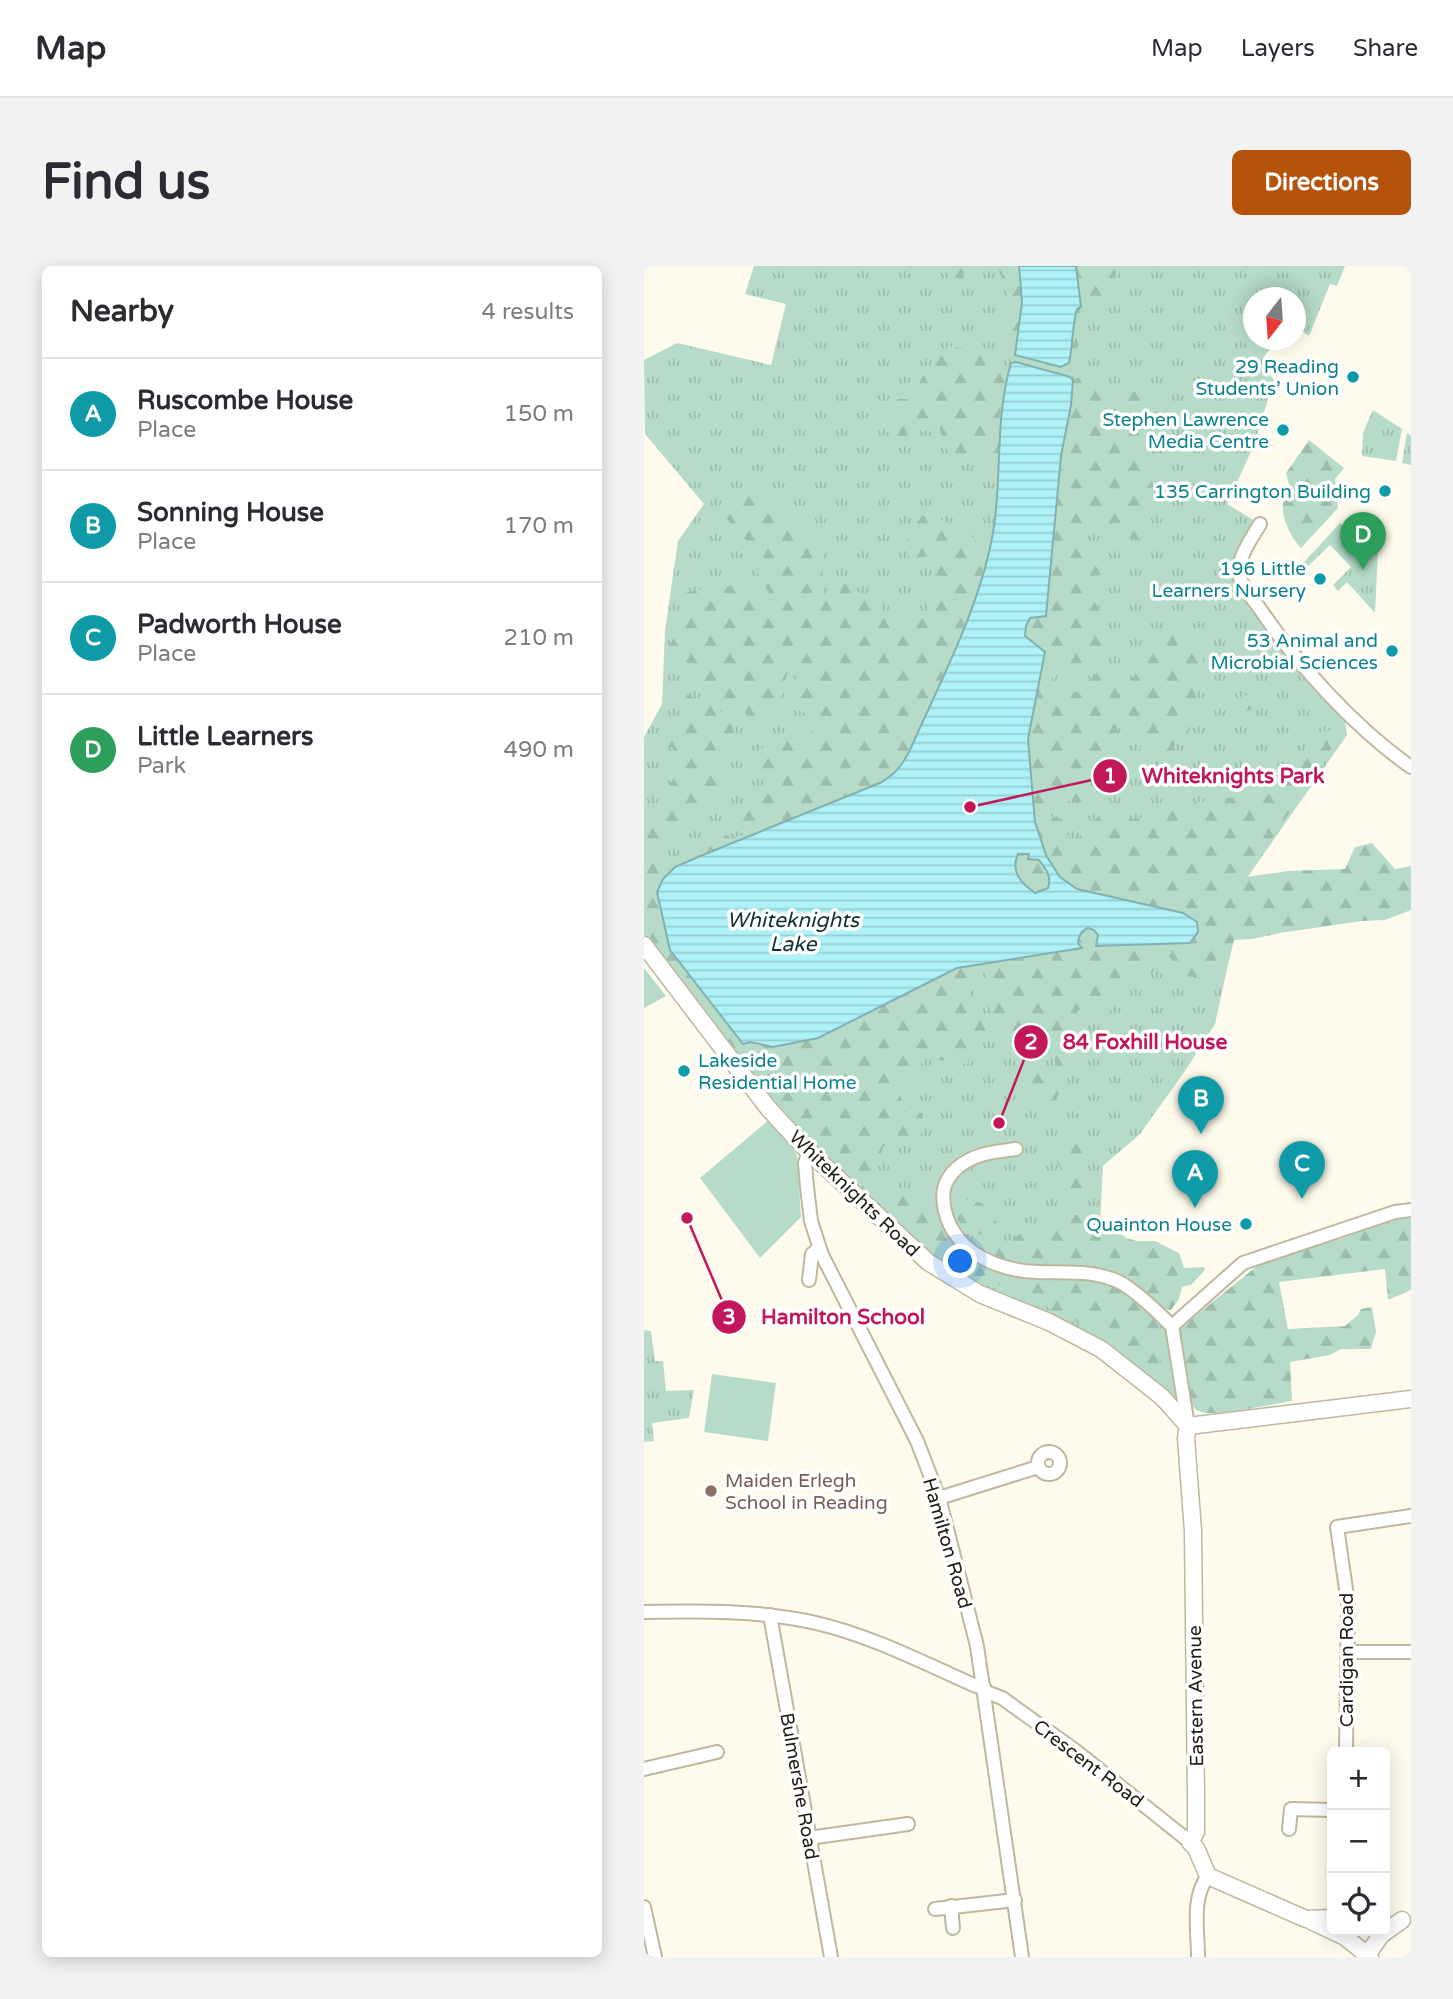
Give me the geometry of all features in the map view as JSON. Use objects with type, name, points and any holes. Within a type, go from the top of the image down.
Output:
[{"type":"street","points":[[1259,524],[1239,564],[1240,578],[1286,647],[1366,731],[1411,767]]},
{"type":"street","name":"Whiteknights Road","points":[[644,945],[768,1108],[809,1152],[928,1262],[980,1294],[1049,1322],[1101,1349],[1162,1397],[1188,1426]]},
{"type":"street","points":[[1016,1149],[969,1158],[953,1172],[944,1186],[942,1196],[947,1219],[963,1246],[987,1260],[1023,1271],[1092,1273],[1122,1284],[1172,1326],[1188,1426],[1411,1399]]},
{"type":"street","name":"Hamilton Road","points":[[809,1152],[805,1163],[807,1187],[811,1221],[819,1248],[917,1441],[939,1498],[977,1646],[1022,1957]]},
{"type":"street","points":[[1172,1326],[1242,1264],[1395,1212],[1411,1210]]},
{"type":"street","points":[[809,1280],[812,1254],[819,1248]]},
{"type":"street","name":"Eastern Avenue","points":[[1188,1426],[1185,1438],[1193,1531],[1196,1799],[1196,1832],[1189,1842]]},
{"type":"street","points":[[939,1498],[1038,1467]]},
{"type":"street","name":"Cardigan Road","points":[[1346,1747],[1348,1603],[1337,1527],[1411,1516]]},
{"type":"street","name":"Crescent Road","points":[[644,1612],[741,1612],[770,1615],[816,1623],[896,1649],[1002,1698],[1076,1751],[1189,1842]]},
{"type":"street","name":"Bulmershe Road","points":[[770,1615],[831,1957]]},
{"type":"street","points":[[1348,1652],[1411,1652]]},
{"type":"street","points":[[644,1769],[717,1752]]},
{"type":"street","points":[[1289,1829],[1291,1809],[1327,1810]]},
{"type":"street","points":[[810,1838],[908,1824]]},
{"type":"street","points":[[1189,1842],[1196,1848],[1208,1876],[1327,1927]]},
{"type":"street","points":[[1198,1957],[1197,1903],[1201,1884],[1208,1876]]},
{"type":"street","points":[[935,1909],[1015,1900]]},
{"type":"street","points":[[951,1906],[953,1928]]},
{"type":"street","points":[[644,1908],[655,1957]]},
{"type":"street","points":[[1306,1919],[1327,1918]]},
{"type":"street","points":[[1347,1936],[1369,1956],[1381,1935],[1407,1920]]},
{"type":"green space","points":[[754,266],[1345,266],[1337,286],[1330,284],[1309,336],[1306,334],[1306,287],[1243,287],[1243,350],[1269,350],[1263,358],[1276,368],[1270,375],[1274,380],[1254,445],[1227,504],[1260,524],[1240,578],[1344,715],[1347,735],[1247,878],[1215,1024],[1140,1134],[1103,1166],[1100,1225],[1172,1326],[1187,1417],[1165,1392],[982,1291],[934,1259],[854,1180],[819,1150],[644,939],[644,737],[662,704],[665,631],[678,541],[704,504],[645,434],[644,360],[677,343],[771,365],[786,304],[745,294]]},
{"type":"green space","points":[[945,266],[965,266],[963,280],[949,280]]},
{"type":"green space","points":[[998,266],[1019,266],[1022,302],[1015,355],[1005,354],[999,333],[1011,307]]},
{"type":"green space","points":[[1076,266],[1115,266],[1111,295],[1106,303],[1080,311],[1073,365],[1069,363],[1074,322],[1077,309],[1081,307]]},
{"type":"green space","points":[[949,346],[963,348],[973,358],[982,349],[992,352],[999,373],[1007,375],[999,421],[1000,456],[969,459],[949,455],[939,428],[929,432],[921,428],[899,442],[888,431],[887,421],[892,422],[888,399],[916,399],[923,376]]},
{"type":"green space","points":[[1082,376],[1092,381],[1097,394],[1114,407],[1135,390],[1144,394],[1148,420],[1153,424],[1150,439],[1138,449],[1151,457],[1152,502],[1140,540],[1105,534],[1082,523],[1083,537],[1094,557],[1108,561],[1111,568],[1104,575],[1096,575],[1089,582],[1096,603],[1109,626],[1109,645],[1076,666],[1053,666],[1053,692],[1068,690],[1084,694],[1093,676],[1101,670],[1116,676],[1120,687],[1115,724],[1124,743],[1120,766],[1128,780],[1122,789],[1100,792],[1078,803],[1064,800],[1049,804],[1049,816],[1062,819],[1063,830],[1069,836],[1068,845],[1077,842],[1084,826],[1102,816],[1115,819],[1138,818],[1193,803],[1271,794],[1314,735],[1322,731],[1334,731],[1338,739],[1247,877],[1288,871],[1345,869],[1355,847],[1372,843],[1395,869],[1411,866],[1411,910],[1385,920],[1234,940],[1229,961],[1215,979],[1174,975],[1171,958],[1159,953],[1152,973],[1135,974],[1118,982],[1116,999],[1108,1014],[1089,1013],[1084,1009],[1076,1011],[1075,1064],[1058,1069],[1052,1051],[1053,1032],[1047,1030],[1039,1045],[1034,1048],[1000,1027],[985,1000],[986,964],[1081,948],[1078,943],[1080,936],[1088,928],[1098,935],[1096,945],[1190,943],[1183,913],[1077,889],[1060,877],[1046,855],[1035,822],[1028,739],[1045,653],[1025,636],[1030,619],[1049,598],[1061,456],[1073,380]]},
{"type":"green space","points":[[1373,410],[1402,429],[1396,461],[1362,456],[1363,433]]},
{"type":"green space","points":[[1407,433],[1411,436],[1411,465],[1402,463]]},
{"type":"green space","points":[[1309,440],[1344,468],[1335,479],[1338,508],[1301,548],[1288,528],[1283,505],[1290,488],[1286,473]]},
{"type":"green space","points":[[764,492],[802,523],[813,527],[824,547],[821,603],[844,580],[870,601],[882,602],[884,617],[926,618],[929,603],[935,596],[929,586],[935,561],[931,556],[910,558],[907,547],[909,536],[922,516],[942,520],[957,532],[968,534],[978,542],[991,540],[953,657],[907,756],[896,772],[882,782],[698,857],[694,843],[705,832],[721,832],[731,838],[746,835],[747,829],[742,820],[744,811],[763,796],[766,781],[758,775],[756,755],[768,741],[802,745],[811,741],[811,717],[789,704],[795,693],[797,670],[788,669],[783,690],[771,713],[748,719],[741,702],[729,701],[710,689],[689,684],[690,665],[670,647],[681,615],[680,594],[715,586],[740,586],[758,601],[770,595],[757,572],[765,553],[740,536],[727,519],[740,493]]},
{"type":"green space","points":[[1340,523],[1378,551],[1375,613],[1347,582],[1338,591],[1333,585],[1351,567],[1330,545],[1298,576],[1295,572]]},
{"type":"green space","points":[[1159,628],[1176,628],[1193,636],[1200,657],[1208,668],[1194,687],[1194,713],[1189,719],[1190,728],[1185,740],[1175,745],[1172,752],[1162,759],[1144,761],[1140,748],[1143,741],[1131,722],[1124,695],[1131,678],[1141,674],[1149,666],[1144,659]]},
{"type":"green space","points":[[680,690],[702,703],[712,698],[721,712],[735,717],[735,722],[730,738],[715,753],[726,778],[725,790],[721,796],[714,805],[699,812],[677,831],[654,839],[652,849],[655,859],[666,862],[675,853],[681,860],[663,879],[657,892],[670,950],[743,1044],[750,1042],[773,1047],[818,1038],[957,968],[974,965],[970,989],[976,1008],[987,1022],[983,1043],[969,1048],[968,1064],[924,1058],[911,1081],[900,1093],[903,1112],[923,1113],[921,1139],[884,1145],[877,1164],[878,1184],[872,1193],[770,1105],[644,939],[644,807],[659,809],[662,794],[672,781],[681,780],[681,754],[668,745],[688,722],[668,695]]},
{"type":"green space","points":[[1243,695],[1249,695],[1254,703],[1252,709],[1243,711],[1238,706],[1238,700]]},
{"type":"green space","points":[[1029,853],[1028,859],[1039,860],[1049,875],[1050,884],[1043,891],[1035,893],[1022,881],[1017,871],[1018,854]]},
{"type":"green space","points":[[644,968],[666,996],[644,1008]]},
{"type":"green space","points":[[1031,1060],[1039,1063],[1042,1079],[1056,1085],[1059,1094],[1054,1100],[1037,1100],[1026,1085],[1024,1069]]},
{"type":"green space","points":[[771,1118],[797,1155],[801,1217],[760,1258],[700,1178]]},
{"type":"green space","points":[[1066,1135],[1071,1144],[1080,1145],[1084,1152],[1078,1161],[1083,1187],[1066,1200],[1062,1198],[1064,1178],[1053,1157],[1055,1139]]},
{"type":"green space","points":[[904,1187],[918,1194],[920,1188],[938,1197],[968,1243],[999,1245],[1028,1229],[1038,1228],[1044,1231],[1055,1213],[1087,1216],[1091,1225],[1098,1222],[1108,1223],[1126,1238],[1155,1241],[1179,1253],[1184,1268],[1204,1267],[1205,1270],[1192,1284],[1182,1287],[1179,1299],[1171,1310],[1158,1308],[1158,1324],[1169,1344],[1168,1352],[1161,1353],[1160,1363],[1165,1370],[1162,1380],[1156,1382],[1128,1353],[1098,1333],[1022,1294],[991,1282],[977,1282],[947,1267],[927,1264],[909,1231],[899,1226],[875,1198],[880,1191]]},
{"type":"green space","points":[[964,1200],[984,1205],[991,1212],[997,1223],[991,1230],[978,1234],[959,1222],[951,1208],[954,1202]]},
{"type":"green space","points":[[1411,1211],[1411,1290],[1388,1300],[1385,1269],[1279,1282],[1288,1329],[1345,1326],[1361,1309],[1372,1307],[1376,1332],[1371,1349],[1341,1349],[1330,1355],[1290,1362],[1292,1401],[1219,1413],[1201,1412],[1194,1408],[1179,1329],[1257,1266],[1299,1248],[1341,1239]]},
{"type":"green space","points":[[644,1330],[651,1331],[655,1361],[663,1361],[666,1391],[694,1390],[689,1418],[652,1423],[654,1441],[644,1442]]},
{"type":"green space","points":[[712,1374],[776,1383],[768,1441],[704,1432]]},
{"type":"water","points":[[1019,266],[1076,266],[1081,307],[1077,309],[1075,316],[1069,363],[1061,367],[1015,355],[1022,302]]},
{"type":"water","name":"Whiteknights Lake","points":[[1016,362],[1073,380],[1061,456],[1046,616],[1030,618],[1025,636],[1045,652],[1028,739],[1035,822],[1046,855],[1060,877],[1077,889],[1183,913],[1197,922],[1198,932],[1190,943],[1096,946],[1098,935],[1088,928],[1079,938],[1078,943],[1082,948],[957,968],[818,1038],[773,1047],[750,1042],[743,1044],[670,950],[657,892],[663,879],[675,867],[882,782],[904,761],[955,651],[983,575],[994,526],[1003,404],[1011,363]],"holes":[[[1018,854],[1029,854],[1028,859],[1039,860],[1049,876],[1048,888],[1035,893],[1021,881],[1015,866]]]},
{"type":"place","name":"29 Reading Students’ Union","points":[[1353,377]]},
{"type":"place","name":"Stephen Lawrence Media Centre","points":[[1283,430]]},
{"type":"place","name":"135 Carrington Building","points":[[1385,491]]},
{"type":"place","name":"Little Learners","points":[[1363,570]]},
{"type":"place","name":"196 Little Learners Nursery","points":[[1320,579]]},
{"type":"place","name":"53 Animal and Microbial Sciences","points":[[1392,651]]},
{"type":"place","name":"Whiteknights Park","points":[[970,807]]},
{"type":"place","name":"Lakeside Residential Home","points":[[684,1071]]},
{"type":"place","name":"84 Foxhill House","points":[[999,1123]]},
{"type":"place","name":"Sonning House","points":[[1201,1134]]},
{"type":"place","name":"Padworth House","points":[[1302,1199]]},
{"type":"place","name":"Ruscombe House","points":[[1195,1208]]},
{"type":"place","name":"Hamilton School","points":[[687,1218]]},
{"type":"place","name":"Quainton House","points":[[1246,1224]]},
{"type":"place","name":"Maiden Erlegh School in Reading","points":[[711,1491]]}]
